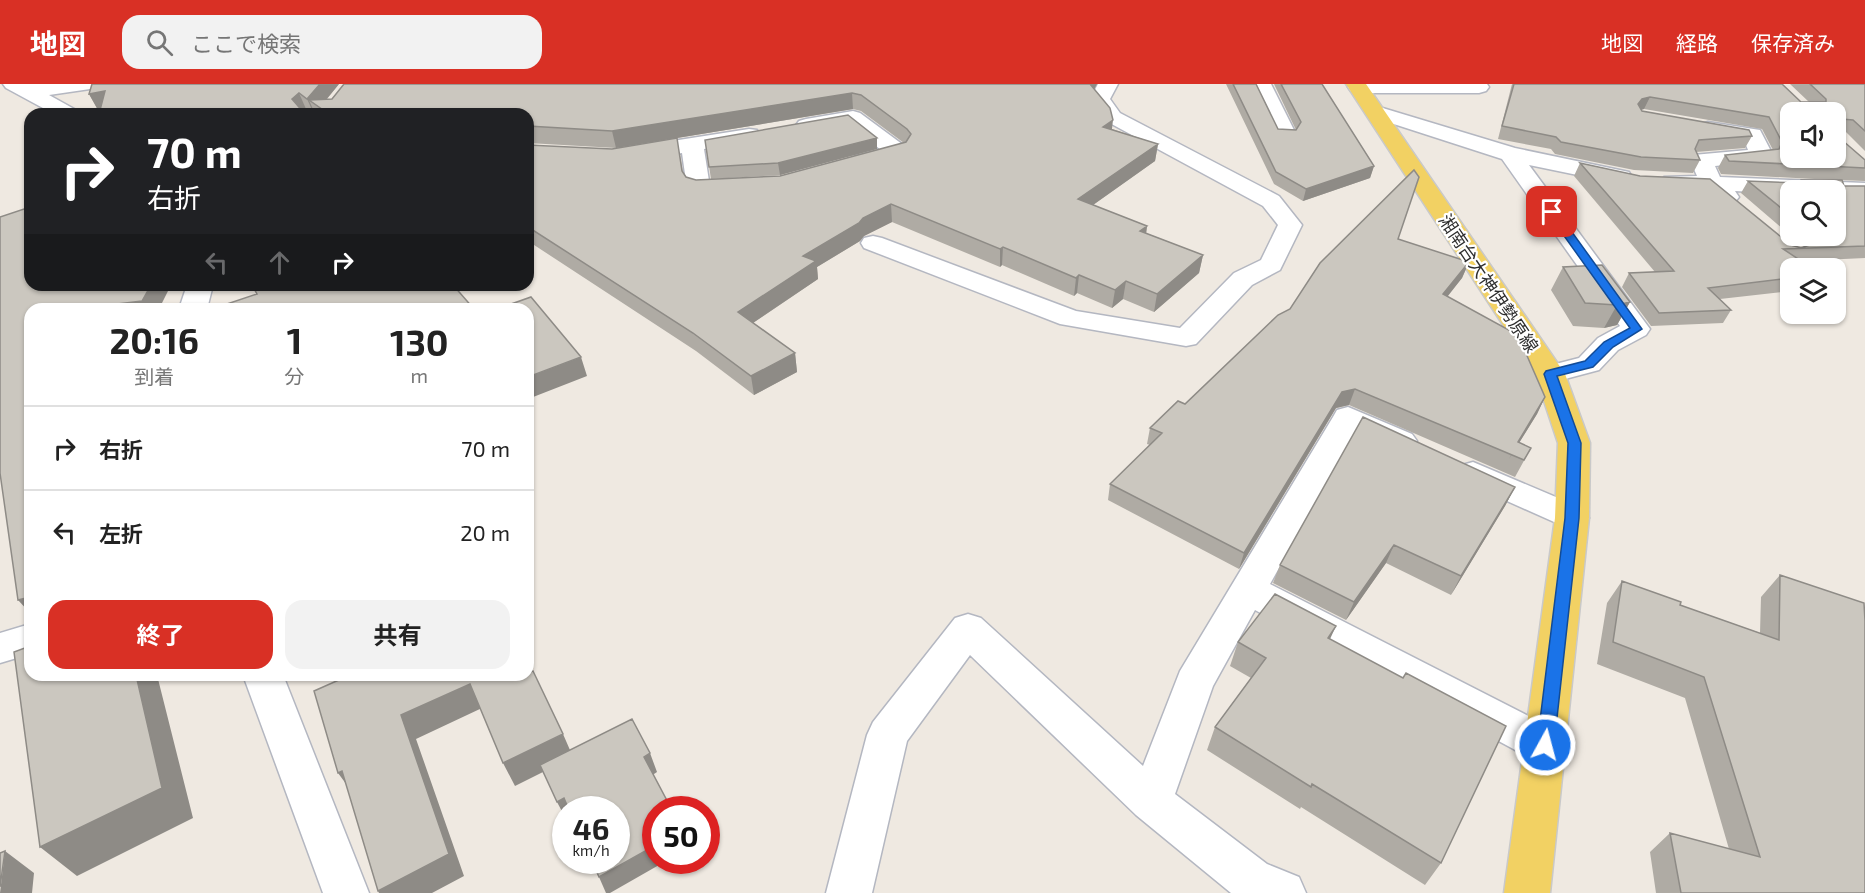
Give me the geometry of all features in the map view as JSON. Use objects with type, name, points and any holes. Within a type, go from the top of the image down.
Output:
[{"type":"main road","name":"湘南台大神伊勢原線","points":[[1363,94],[1550,374],[1575,443],[1572,518],[1527,893]]},
{"type":"street","points":[[20,88],[90,84]]},
{"type":"street","points":[[873,243],[1070,318],[1186,338],[1243,279],[1271,265],[1290,225],[1271,201],[1113,117],[1100,99],[1108,84]]},
{"type":"street","points":[[1262,84],[1285,134]]},
{"type":"street","points":[[1363,94],[1479,87],[1477,84]]},
{"type":"street","points":[[20,88],[58,108]]},
{"type":"street","points":[[1363,94],[1510,154],[1651,180],[1865,190]]},
{"type":"street","points":[[616,157],[853,117],[898,152],[848,166]]},
{"type":"street","points":[[1687,124],[1752,135],[1762,155],[1701,160],[1712,184],[1739,207]]},
{"type":"street","points":[[692,144],[699,188],[758,185]]},
{"type":"street","points":[[1510,154],[1636,329],[1608,344],[1589,364],[1550,374]]},
{"type":"street","points":[[1151,801],[1194,683],[1348,417],[1572,518]]},
{"type":"street","points":[[1248,588],[1545,745]]},
{"type":"street","points":[[849,893],[888,735],[968,629],[1151,801],[1252,881],[1283,893]]},
{"type":"street","points":[[0,648],[24,641]]},
{"type":"street","points":[[265,681],[341,891]]},
{"type":"building","points":[[92,84],[320,84],[307,99],[299,93],[292,99],[300,108],[101,108],[105,91],[89,94]]},
{"type":"building","points":[[344,84],[1090,84],[1110,108],[1113,120],[1103,127],[1158,144],[1078,199],[1147,226],[1140,231],[1203,255],[1157,294],[1126,281],[1115,290],[1079,275],[1076,278],[1003,247],[1000,249],[891,204],[863,218],[859,223],[803,256],[816,261],[738,312],[795,353],[751,376],[693,333],[534,231],[534,145],[612,149],[677,138],[682,171],[686,177],[696,180],[780,176],[906,142],[911,134],[907,129],[861,95],[852,93],[612,131],[534,126],[534,108],[320,108],[309,100],[332,99]]},
{"type":"building","points":[[1233,84],[1256,84],[1278,129],[1296,130],[1301,122],[1281,84],[1322,84],[1374,166],[1306,189],[1276,172]]},
{"type":"building","points":[[1514,84],[1782,84],[1801,102],[1780,102],[1780,138],[1769,117],[1650,97],[1642,99],[1638,104],[1642,111],[1749,130],[1752,136],[1699,140],[1695,149],[1700,160],[1641,157],[1561,142],[1556,137],[1502,126]]},
{"type":"building","points":[[1810,84],[1865,84],[1865,131],[1853,120],[1846,119],[1846,102],[1826,102],[1826,99]]},
{"type":"building","points":[[848,115],[877,138],[778,163],[709,167],[705,140]]},
{"type":"building","points":[[1846,143],[1865,160],[1865,168],[1846,167]]},
{"type":"building","points":[[1780,147],[1780,164],[1729,161],[1725,155],[1779,149]]},
{"type":"building","points":[[1580,163],[1640,176],[1710,179],[1780,236],[1780,246],[1801,248],[1846,246],[1846,186],[1865,186],[1865,246],[1783,249],[1797,258],[1780,258],[1780,279],[1708,288],[1731,310],[1659,313],[1629,273],[1674,271]]},
{"type":"building","points":[[1414,170],[1419,177],[1398,239],[1469,262],[1443,294],[1518,335],[1545,397],[1518,442],[1531,448],[1524,460],[1355,389],[1342,392],[1244,553],[1110,484],[1162,433],[1150,428],[1178,401],[1185,404],[1278,315],[1290,309],[1320,263]]},
{"type":"building","points":[[1748,181],[1780,182],[1780,207]]},
{"type":"building","points":[[24,209],[24,291],[148,291],[142,301],[126,303],[24,303],[24,598],[18,600],[0,473],[0,217]]},
{"type":"building","points":[[1602,265],[1630,302],[1617,305],[1585,303],[1563,267]]},
{"type":"building","points":[[255,291],[458,291],[469,303],[230,303],[257,294]]},
{"type":"building","points":[[531,297],[581,357],[534,375],[534,303],[514,303]]},
{"type":"building","points":[[1363,417],[1515,487],[1461,576],[1394,545],[1354,602],[1280,565]]},
{"type":"building","points":[[1780,575],[1864,603],[1865,893],[1681,893],[1670,833],[1760,857],[1704,677],[1613,642],[1622,581],[1681,602],[1680,605],[1779,640]]},
{"type":"building","points":[[1275,594],[1336,626],[1328,638],[1403,678],[1406,673],[1506,726],[1441,863],[1312,784],[1311,787],[1215,727],[1266,658],[1238,642]]},
{"type":"building","points":[[24,648],[24,681],[137,681],[162,788],[40,847],[14,652]]},
{"type":"building","points":[[534,673],[563,734],[503,763],[470,684],[401,715],[449,854],[378,891],[342,771],[338,773],[314,691],[336,681],[534,681]]},
{"type":"building","points":[[632,719],[650,753],[644,757],[665,796],[642,796],[642,853],[630,860],[630,796],[554,796],[540,765]]},
{"type":"building","points":[[5,851],[0,887],[0,853]]},
{"type":"route","points":[[1545,745],[1572,518],[1575,443],[1550,374],[1589,364],[1608,344],[1636,329],[1552,212]]}]
